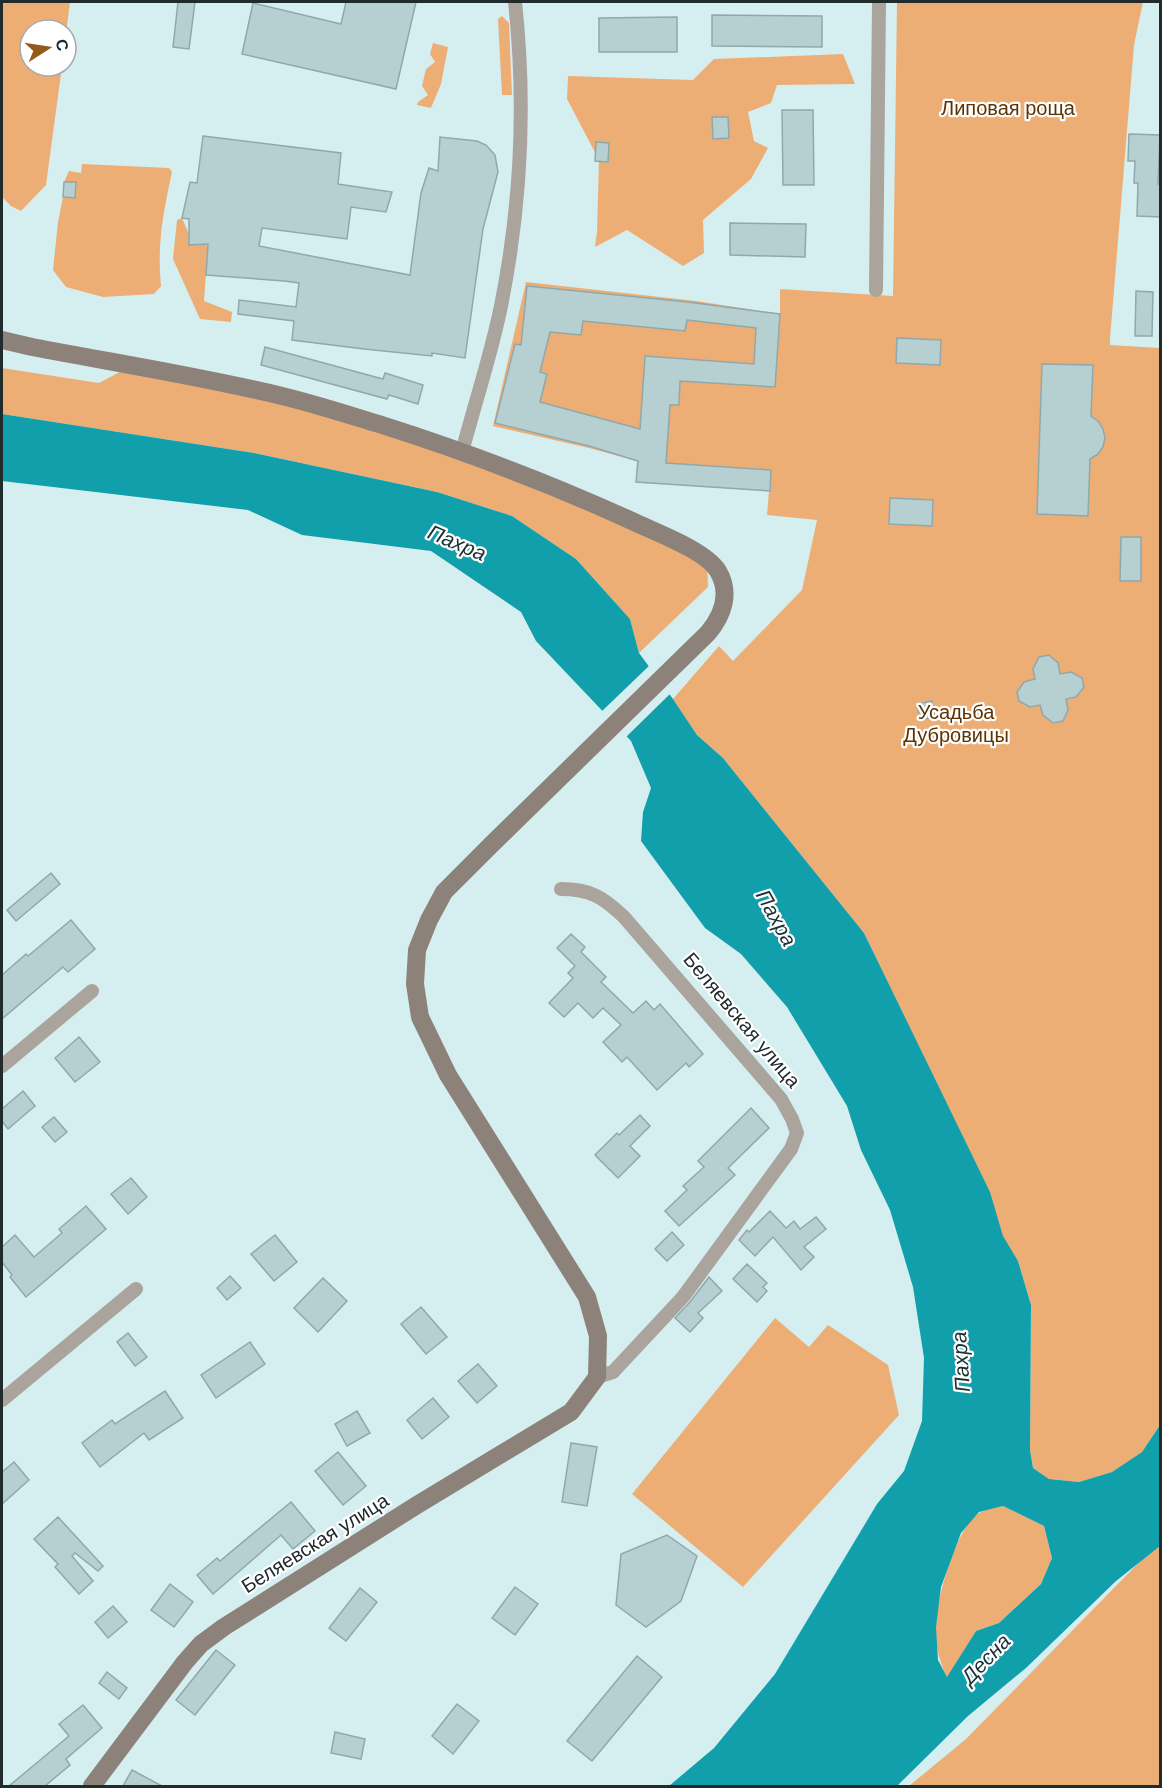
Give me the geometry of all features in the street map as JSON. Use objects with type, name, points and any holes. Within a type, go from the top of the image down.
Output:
[{"type":"main road","points":[[2,339],[32,347],[283,396],[365,420],[462,452],[615,513],[689,548],[707,559],[717,570],[725,589],[724,608],[708,633],[444,892],[417,950],[415,984],[420,1017],[448,1074],[587,1297],[598,1336],[597,1377]]},
{"type":"main road","name":"Беляевская улица","points":[[92,1786],[201,1644],[224,1627],[571,1412],[597,1377]]},
{"type":"street","points":[[462,452],[496,326],[516,212],[521,100],[515,2]]},
{"type":"street","points":[[876,290],[879,2]]},
{"type":"street","name":"Беляевская улица","points":[[561,889],[575,889],[601,897],[624,917],[781,1100],[797,1133],[791,1149],[683,1298],[613,1372],[597,1377]]},
{"type":"street","points":[[2,1066],[92,991]]},
{"type":"street","points":[[2,1400],[136,1289]]},
{"type":"green space","points":[[2,2],[70,2],[68,18],[18,18],[18,78],[60,78],[46,185],[21,211],[11,206],[2,197]]},
{"type":"green space","name":"Усадьба Дубровицы","points":[[897,2],[1143,2],[1134,45],[1110,345],[1160,348],[1160,1425],[1142,1452],[1112,1472],[1079,1482],[1049,1479],[1033,1468],[1030,1450],[1031,1305],[1018,1261],[1003,1237],[989,1192],[864,933],[723,758],[697,735],[673,699],[719,646],[733,661],[802,590],[817,520],[767,515],[769,491],[636,482],[637,461],[493,426],[526,282],[696,301],[780,314],[780,289],[893,296]]},
{"type":"green space","points":[[502,16],[509,23],[512,95],[502,95],[498,19]]},
{"type":"green space","points":[[433,43],[448,47],[441,84],[431,108],[417,105],[428,95],[422,86],[426,69],[435,62],[430,54]]},
{"type":"green space","points":[[843,54],[855,84],[777,85],[771,103],[748,112],[754,141],[768,148],[751,179],[703,220],[704,253],[683,266],[627,230],[595,247],[599,160],[567,99],[568,76],[693,80],[714,59]]},
{"type":"green space","points":[[82,164],[169,168],[172,172],[162,229],[161,286],[154,294],[103,297],[66,287],[53,270],[63,197],[75,197],[76,182],[64,182],[69,171],[81,173]]},
{"type":"green space","points":[[182,218],[189,234],[189,245],[208,246],[204,301],[232,312],[231,322],[200,319],[173,259],[177,220]]},
{"type":"green space","points":[[131,366],[365,420],[707,559],[708,587],[639,653],[630,619],[576,559],[512,516],[437,492],[254,453],[2,414],[2,368],[99,383]]},
{"type":"green space","points":[[775,1318],[809,1347],[828,1325],[888,1365],[899,1415],[743,1587],[632,1494]]},
{"type":"green space","points":[[1003,1506],[1044,1526],[1052,1558],[1041,1584],[999,1623],[976,1631],[947,1678],[939,1654],[936,1629],[939,1601],[949,1565],[963,1532],[972,1519],[983,1511]]},
{"type":"green space","points":[[1160,1541],[1160,1786],[909,1786],[966,1739]]},
{"type":"water","points":[[2,414],[254,453],[437,492],[512,516],[576,559],[630,619],[639,653],[697,735],[723,758],[864,933],[990,1192],[1003,1236],[1018,1261],[1031,1305],[1030,1450],[1033,1468],[1049,1479],[1079,1482],[1112,1472],[1142,1452],[1160,1425],[1160,1546],[1116,1581],[1026,1668],[968,1716],[897,1786],[669,1786],[714,1748],[775,1674],[877,1504],[904,1471],[922,1421],[924,1358],[913,1287],[890,1210],[861,1150],[847,1106],[787,1007],[741,954],[705,928],[641,841],[643,812],[651,788],[631,741],[536,641],[521,612],[431,551],[302,535],[248,510],[2,481]],"holes":[[[1003,1506],[1044,1526],[1052,1558],[1041,1584],[999,1623],[976,1631],[947,1677],[938,1660],[936,1627],[941,1587],[961,1533],[979,1512]]]},
{"type":"pier","points":[[651,664],[672,692],[625,738],[600,713]]},
{"type":"building","points":[[178,2],[195,2],[189,49],[173,47]]},
{"type":"building","points":[[346,2],[416,2],[396,89],[242,54],[253,3],[341,24]]},
{"type":"building","points":[[712,15],[822,16],[822,47],[712,46]]},
{"type":"building","points":[[677,17],[677,52],[599,52],[599,18]]},
{"type":"building","points":[[782,110],[813,110],[814,185],[783,185]]},
{"type":"building","points":[[712,117],[728,117],[729,138],[713,139]]},
{"type":"building","points":[[1129,134],[1160,135],[1158,184],[1161,184],[1161,217],[1137,216],[1138,183],[1134,183],[1135,161],[1128,161]]},
{"type":"building","points":[[203,136],[341,153],[338,184],[392,192],[386,212],[351,207],[347,239],[262,228],[259,246],[410,275],[421,193],[429,168],[438,171],[440,137],[477,141],[486,145],[495,155],[498,172],[483,229],[465,358],[292,340],[294,321],[238,314],[239,300],[296,307],[299,283],[206,275],[208,244],[189,245],[189,219],[182,218],[190,182],[197,183]]},
{"type":"building","points":[[596,142],[609,143],[608,162],[595,161]]},
{"type":"building","points":[[64,182],[76,182],[75,198],[63,197]]},
{"type":"building","points":[[730,223],[806,224],[805,257],[730,255]]},
{"type":"building","points":[[527,286],[688,302],[780,314],[775,387],[680,381],[679,405],[670,405],[666,463],[771,470],[770,491],[636,482],[638,461],[589,446],[495,423],[515,344],[521,345]],"holes":[[[687,320],[756,328],[754,364],[645,356],[640,429],[540,402],[547,374],[540,372],[550,332],[581,335],[583,321],[685,331]]]},
{"type":"building","points":[[1136,291],[1153,292],[1152,336],[1135,336]]},
{"type":"building","points":[[897,338],[941,340],[940,365],[896,363]]},
{"type":"building","points":[[265,347],[383,379],[385,373],[423,385],[418,404],[389,395],[387,399],[261,365]]},
{"type":"building","points":[[1042,364],[1093,365],[1091,416],[1098,421],[1105,438],[1098,454],[1090,459],[1088,516],[1037,514]]},
{"type":"building","points":[[890,498],[933,500],[932,526],[889,524]]},
{"type":"building","points":[[1121,537],[1141,537],[1141,581],[1120,581]]},
{"type":"building","points":[[1049,655],[1058,663],[1060,674],[1071,672],[1082,678],[1084,687],[1076,697],[1066,699],[1068,710],[1063,721],[1053,723],[1043,715],[1040,705],[1030,707],[1019,701],[1017,692],[1024,682],[1035,679],[1033,669],[1039,657]]},
{"type":"building","points":[[932,701],[935,717],[920,720],[917,704]]},
{"type":"building","points":[[51,873],[60,884],[16,921],[7,910]]},
{"type":"building","points":[[71,920],[95,949],[68,972],[63,967],[2,1019],[2,975]]},
{"type":"building","points":[[571,934],[585,947],[581,952],[606,977],[601,982],[633,1013],[646,1001],[654,1010],[660,1004],[703,1054],[689,1067],[686,1063],[657,1090],[627,1057],[622,1062],[603,1042],[621,1025],[603,1008],[593,1018],[578,1003],[564,1017],[549,1003],[573,978],[568,973],[575,966],[557,948]]},
{"type":"building","points":[[79,1037],[100,1062],[75,1082],[55,1058]]},
{"type":"building","points":[[23,1091],[35,1106],[8,1129],[2,1121],[2,1109]]},
{"type":"building","points":[[751,1108],[769,1128],[728,1168],[735,1175],[679,1226],[665,1211],[687,1190],[683,1186],[704,1167],[698,1161]]},
{"type":"building","points":[[640,1115],[650,1126],[630,1146],[640,1156],[618,1178],[595,1155],[617,1133],[619,1135]]},
{"type":"building","points":[[54,1117],[67,1132],[55,1142],[42,1127]]},
{"type":"building","points":[[131,1178],[147,1197],[128,1214],[111,1194]]},
{"type":"building","points":[[86,1206],[106,1229],[26,1297],[10,1277],[12,1275],[2,1262],[2,1247],[15,1235],[34,1257],[62,1233],[59,1229]]},
{"type":"building","points":[[770,1211],[786,1228],[794,1221],[800,1229],[816,1217],[826,1229],[804,1247],[814,1257],[801,1270],[773,1237],[755,1256],[739,1240],[747,1230],[749,1232]]},
{"type":"building","points":[[672,1232],[684,1245],[667,1261],[655,1249]]},
{"type":"building","points":[[275,1235],[297,1262],[274,1281],[251,1254]]},
{"type":"building","points":[[747,1264],[767,1283],[763,1287],[767,1291],[757,1302],[733,1279]]},
{"type":"building","points":[[230,1276],[241,1288],[227,1300],[217,1288]]},
{"type":"building","points":[[709,1277],[722,1291],[698,1313],[703,1318],[690,1332],[675,1318]]},
{"type":"building","points":[[323,1278],[347,1301],[318,1332],[294,1308]]},
{"type":"building","points":[[421,1307],[447,1337],[426,1354],[401,1324]]},
{"type":"building","points":[[128,1333],[147,1357],[135,1366],[117,1342]]},
{"type":"building","points":[[250,1342],[265,1364],[216,1398],[201,1375]]},
{"type":"building","points":[[478,1364],[497,1386],[477,1403],[458,1381]]},
{"type":"building","points":[[165,1391],[183,1418],[149,1440],[144,1433],[100,1467],[82,1443],[112,1420],[115,1424]]},
{"type":"building","points":[[433,1398],[449,1417],[422,1439],[407,1420]]},
{"type":"building","points":[[357,1411],[370,1433],[347,1446],[335,1424]]},
{"type":"building","points":[[571,1443],[597,1447],[587,1506],[562,1502]]},
{"type":"building","points":[[338,1452],[366,1486],[343,1505],[315,1471]]},
{"type":"building","points":[[14,1462],[29,1480],[2,1504],[2,1472]]},
{"type":"building","points":[[291,1502],[315,1531],[293,1549],[281,1535],[213,1594],[197,1575],[217,1558],[220,1561]]},
{"type":"building","points":[[58,1517],[103,1566],[98,1571],[75,1553],[72,1556],[93,1581],[79,1594],[55,1567],[58,1564],[34,1539]]},
{"type":"building","points":[[667,1535],[697,1556],[681,1601],[646,1627],[616,1605],[621,1554]]},
{"type":"building","points":[[170,1584],[193,1602],[174,1627],[151,1610]]},
{"type":"building","points":[[515,1587],[538,1604],[515,1635],[492,1618]]},
{"type":"building","points":[[360,1588],[377,1602],[346,1641],[329,1628]]},
{"type":"building","points":[[113,1606],[127,1622],[108,1638],[95,1622]]},
{"type":"building","points":[[216,1650],[235,1665],[195,1715],[176,1700]]},
{"type":"building","points":[[637,1656],[662,1677],[592,1761],[567,1741]]},
{"type":"building","points":[[107,1672],[127,1688],[119,1699],[99,1683]]},
{"type":"building","points":[[457,1704],[479,1721],[453,1754],[432,1736]]},
{"type":"building","points":[[83,1705],[102,1728],[66,1759],[70,1765],[45,1786],[9,1786],[69,1736],[59,1724]]},
{"type":"building","points":[[335,1732],[365,1739],[361,1759],[331,1753]]},
{"type":"building","points":[[132,1770],[162,1786],[123,1786]]},
{"type":"park label","name":"Липовая роща","points":[[1008,108]]},
{"type":"water label","name":"Пахра","points":[[457,543]]},
{"type":"water label","name":"Пахра","points":[[776,918]]},
{"type":"water label","name":"Пахра","points":[[961,1362]]},
{"type":"water label","name":"Десна","points":[[986,1659]]}]
